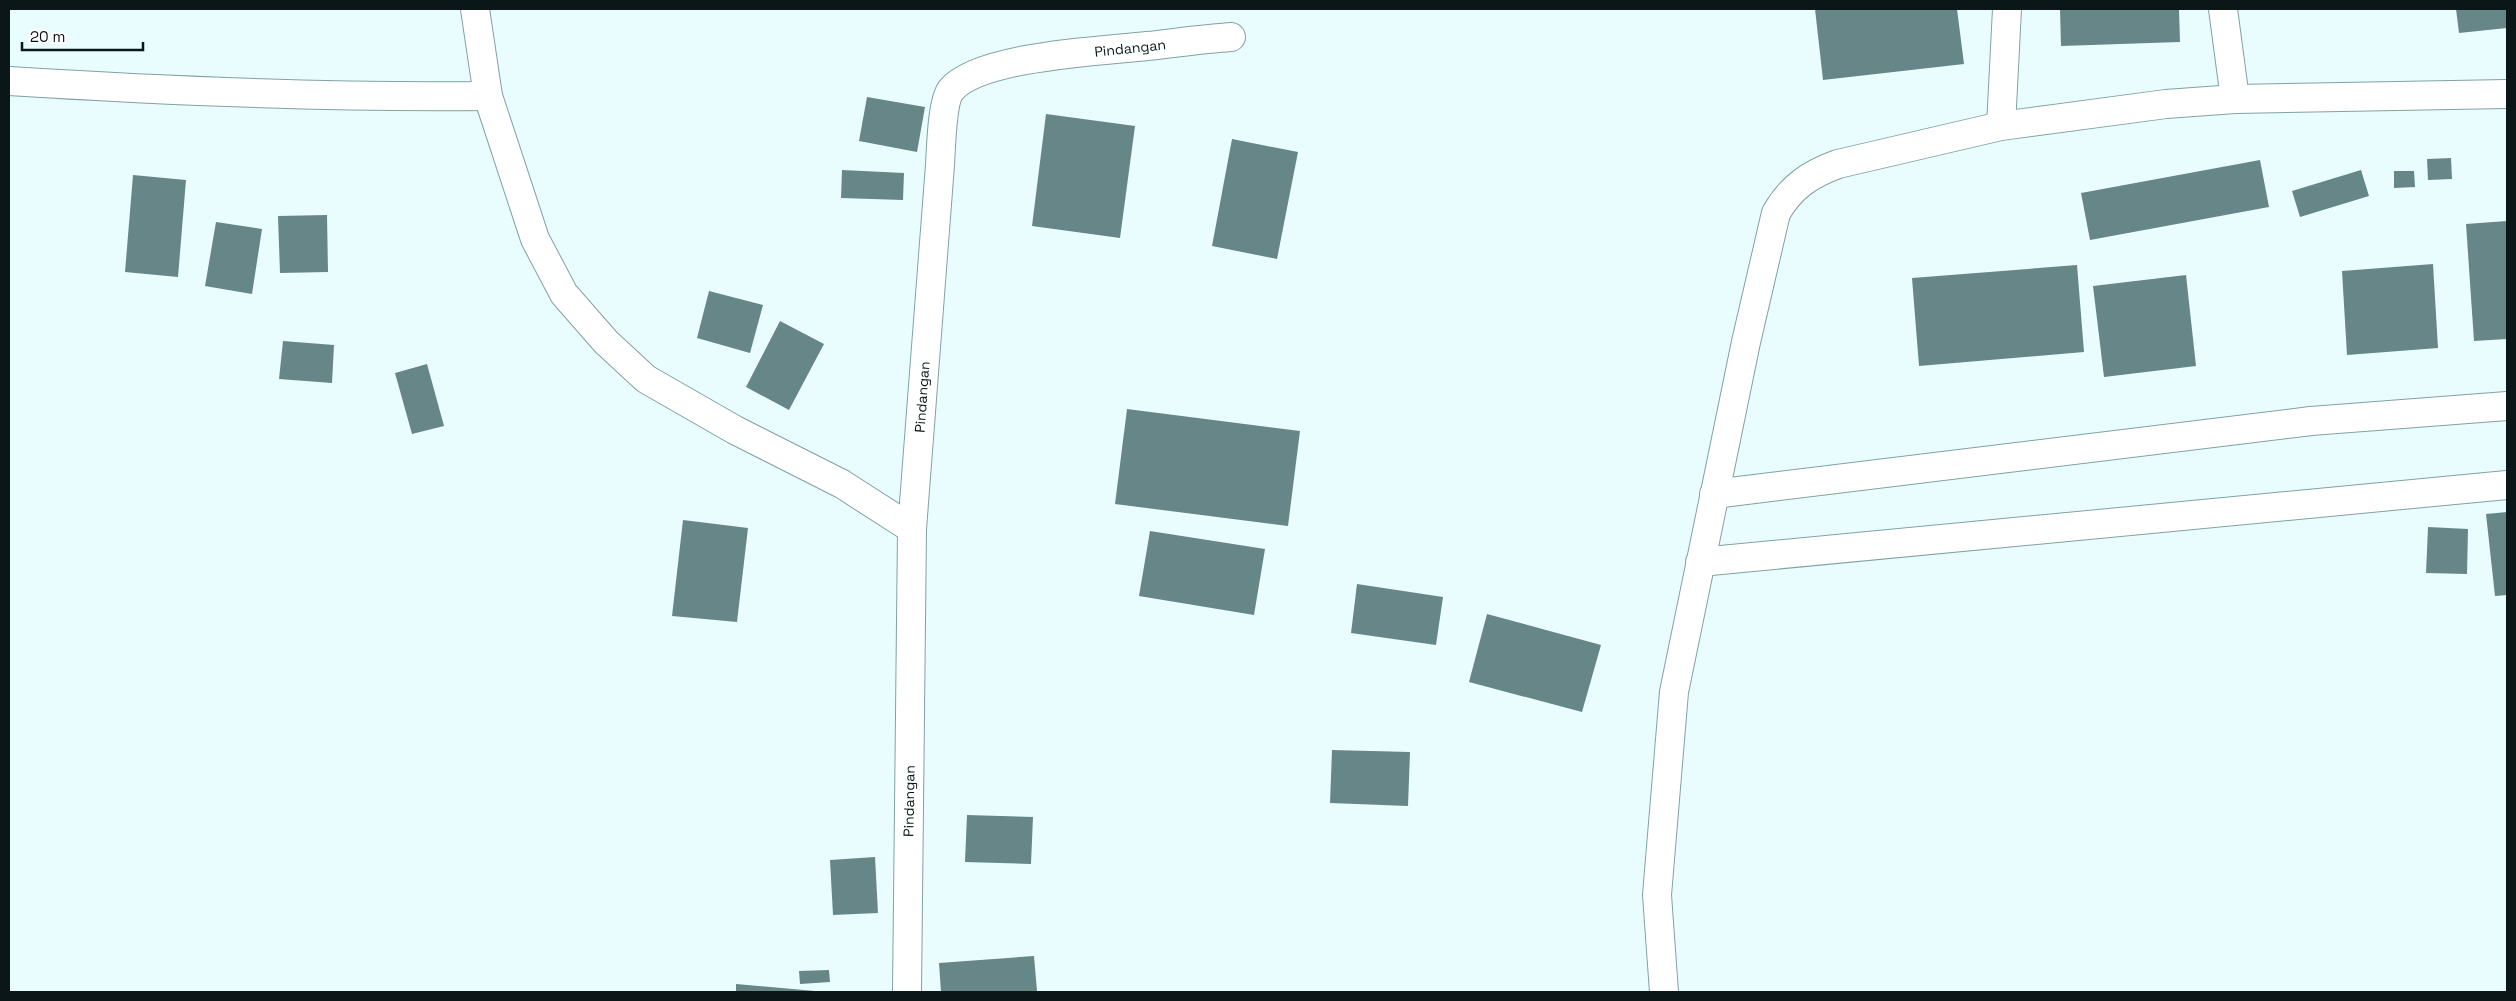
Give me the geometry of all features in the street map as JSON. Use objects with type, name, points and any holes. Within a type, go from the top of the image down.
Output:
[{"type":"street","points":[[475,9],[488,96],[535,239],[564,294],[606,342],[646,379],[735,430],[842,484],[912,529]]},
{"type":"street","points":[[2000,126],[2007,9]]},
{"type":"street","points":[[2223,9],[2235,99]]},
{"type":"street","name":"Pindangan","points":[[907,992],[912,529],[944,115],[950,90],[964,79],[1012,63],[1085,52],[1230,38]]},
{"type":"street","points":[[9,82],[242,94],[362,97],[488,96]]},
{"type":"street","points":[[1664,992],[1657,895],[1674,692],[1714,494],[1766,254],[1776,213],[1785,197],[1814,173],[1838,164],[2000,126],[2166,104],[2235,99],[2507,94]]},
{"type":"street","points":[[1714,494],[2311,421],[2507,406]]},
{"type":"street","points":[[1700,562],[2507,485]]},
{"type":"building","points":[[1815,9],[1957,9],[1964,64],[1823,80]]},
{"type":"building","points":[[2060,9],[2179,9],[2180,42],[2061,46]]},
{"type":"building","points":[[2456,9],[2507,9],[2507,28],[2459,33]]},
{"type":"building","points":[[867,97],[925,107],[917,152],[859,141]]},
{"type":"building","points":[[1046,114],[1135,126],[1120,238],[1032,226]]},
{"type":"building","points":[[1232,139],[1298,152],[1277,259],[1212,246]]},
{"type":"building","points":[[2451,158],[2452,179],[2428,180],[2427,159]]},
{"type":"building","points":[[2260,160],[2269,207],[2090,240],[2081,193]]},
{"type":"building","points":[[842,170],[904,173],[903,200],[841,198]]},
{"type":"building","points":[[2361,170],[2369,196],[2300,217],[2292,191]]},
{"type":"building","points":[[2394,171],[2414,171],[2415,187],[2394,188]]},
{"type":"building","points":[[133,175],[186,180],[178,277],[125,272]]},
{"type":"building","points":[[327,215],[328,272],[280,273],[278,216]]},
{"type":"building","points":[[2507,221],[2507,339],[2474,341],[2466,224]]},
{"type":"building","points":[[216,222],[262,229],[252,294],[205,286]]},
{"type":"building","points":[[2433,264],[2438,348],[2347,355],[2342,271]]},
{"type":"building","points":[[2077,265],[2084,352],[1919,366],[1912,278]]},
{"type":"building","points":[[2186,275],[2196,366],[2104,377],[2093,286]]},
{"type":"building","points":[[709,291],[763,305],[750,353],[697,338]]},
{"type":"building","points":[[780,321],[824,344],[789,410],[746,387]]},
{"type":"building","points":[[283,341],[334,345],[332,383],[279,379]]},
{"type":"building","points":[[427,364],[444,426],[412,434],[395,373]]},
{"type":"building","points":[[1127,409],[1300,431],[1288,526],[1115,504]]},
{"type":"building","points":[[2507,512],[2507,595],[2495,596],[2486,514]]},
{"type":"building","points":[[683,520],[748,528],[737,622],[672,616]]},
{"type":"building","points":[[2428,527],[2468,529],[2467,574],[2426,573]]},
{"type":"building","points":[[1150,531],[1265,549],[1254,615],[1139,596]]},
{"type":"building","points":[[1357,584],[1443,597],[1436,645],[1351,633]]},
{"type":"building","points":[[1487,614],[1601,645],[1582,712],[1469,682]]},
{"type":"building","points":[[1332,750],[1410,752],[1408,806],[1330,803]]},
{"type":"building","points":[[967,815],[1033,817],[1031,864],[965,862]]},
{"type":"building","points":[[875,857],[878,913],[833,915],[830,860]]},
{"type":"building","points":[[1034,956],[1037,991],[941,992],[939,963]]},
{"type":"building","points":[[829,970],[830,982],[800,984],[799,971]]},
{"type":"building","points":[[736,984],[815,991],[815,992],[736,992]]}]
